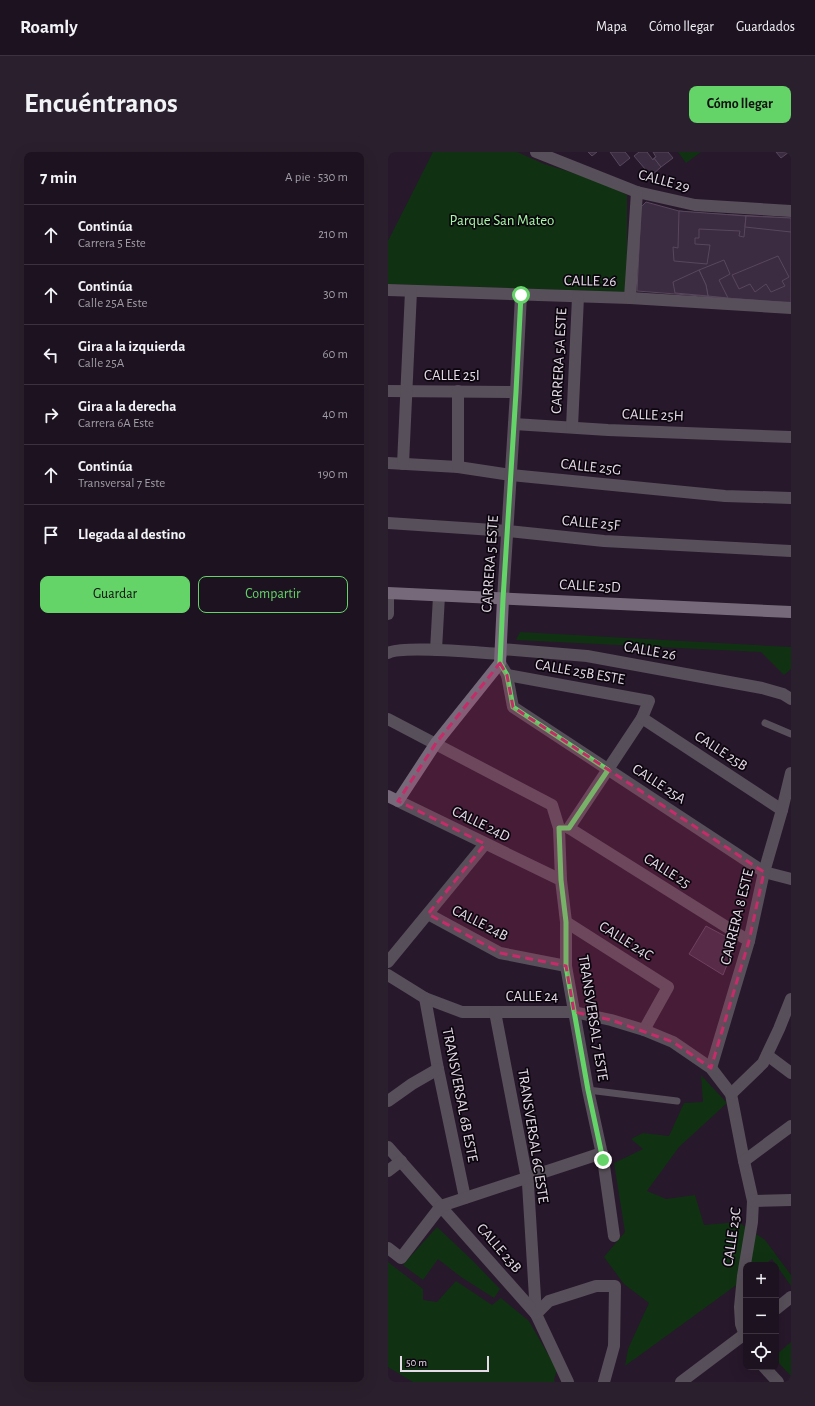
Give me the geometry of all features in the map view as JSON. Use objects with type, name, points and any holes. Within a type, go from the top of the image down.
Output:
[{"type":"main road","name":"CALLE 25D","points":[[388,594],[791,612]]},
{"type":"main road","name":"CARRERA 5 ESTE","points":[[501,655],[503,599]]},
{"type":"main road","points":[[393,799],[501,655]]},
{"type":"street","name":"CALLE 29","points":[[536,152],[560,156],[637,192],[695,202],[791,211]]},
{"type":"street","points":[[630,298],[637,192]]},
{"type":"street","name":"CALLE 26","points":[[388,290],[630,298],[791,308]]},
{"type":"street","points":[[403,464],[411,291]]},
{"type":"street","name":"CARRERA 5 ESTE","points":[[503,599],[521,295]]},
{"type":"street","name":"CARRERA 5A ESTE","points":[[572,427],[578,297]]},
{"type":"street","name":"CALLE 25I","points":[[388,391],[516,392]]},
{"type":"street","points":[[458,391],[458,467]]},
{"type":"street","name":"CALLE 25H","points":[[514,424],[608,430],[791,437]]},
{"type":"street","name":"CALLE 25G","points":[[388,464],[458,467],[511,475],[725,496],[791,498]]},
{"type":"street","name":"CALLE 25F","points":[[388,523],[508,531],[604,541],[791,551]]},
{"type":"street","points":[[436,650],[439,596]]},
{"type":"street","points":[[388,597],[388,614]]},
{"type":"street","points":[[392,652],[436,650],[501,655],[507,675]]},
{"type":"street","name":"CALLE 26","points":[[501,655],[587,656],[762,688],[784,694],[791,699]]},
{"type":"street","name":"CALLE 25B ESTE","points":[[507,675],[649,701],[642,718]]},
{"type":"street","name":"CALLE 25A","points":[[507,675],[513,707],[764,872],[791,879]]},
{"type":"street","points":[[564,828],[608,770],[642,718]]},
{"type":"street","name":"CALLE 25B","points":[[642,718],[782,810]]},
{"type":"street","points":[[388,719],[436,743]]},
{"type":"street","name":"TRANSVERSAL 7 ESTE","points":[[436,743],[552,805],[564,828],[561,880],[566,922],[566,966],[588,1090],[602,1153],[614,1236]]},
{"type":"street","name":"CARRERA 8 ESTE","points":[[711,1068],[748,941],[764,872],[782,810],[791,772]]},
{"type":"street","name":"CALLE 24D","points":[[393,799],[561,880]]},
{"type":"street","name":"CALLE 25","points":[[564,828],[748,941]]},
{"type":"street","points":[[388,962],[485,844]]},
{"type":"street","name":"CALLE 24B","points":[[428,914],[500,953],[566,966]]},
{"type":"street","name":"CALLE 24C","points":[[566,922],[668,987],[644,1030]]},
{"type":"street","name":"CALLE 24","points":[[388,975],[425,998],[462,1012],[574,1012],[611,1020],[644,1030],[673,1042],[711,1068],[731,1094]]},
{"type":"street","name":"TRANSVERSAL 6B ESTE","points":[[425,998],[464,1198]]},
{"type":"street","points":[[731,1094],[763,1063],[790,1005]]},
{"type":"street","name":"TRANSVERSAL 6C ESTE","points":[[495,1012],[527,1178],[536,1314]]},
{"type":"street","points":[[767,1055],[791,1073]]},
{"type":"street","points":[[388,1101],[412,1084],[438,1070]]},
{"type":"street","name":"CALLE 23C","points":[[731,1094],[753,1201],[752,1222],[743,1276],[740,1307],[741,1324],[745,1334]]},
{"type":"street","points":[[744,1160],[791,1126]]},
{"type":"street","name":"CALLE 23B","points":[[388,1147],[536,1314],[568,1382]]},
{"type":"street","points":[[388,1248],[401,1258],[441,1206],[602,1153]]},
{"type":"street","points":[[388,1171],[400,1161]]},
{"type":"street","points":[[753,1201],[791,1200]]},
{"type":"street","points":[[536,1314],[549,1301],[596,1286],[615,1286],[614,1346],[604,1382]]},
{"type":"street","points":[[779,1307],[791,1297]]},
{"type":"street","points":[[682,1382],[743,1336]]},
{"type":"street","points":[[767,1370],[778,1382]]},
{"type":"lane","points":[[765,723],[791,734]]},
{"type":"lane","points":[[588,1090],[677,1101]]},
{"type":"highlighted area","points":[[500,663],[507,675],[513,707],[764,872],[749,941],[711,1068],[673,1042],[611,1020],[574,1012],[566,966],[500,953],[428,914],[485,844],[398,801],[436,743]]},
{"type":"green space","name":"Parque San Mateo","points":[[433,152],[517,152],[544,164],[610,186],[627,195],[627,292],[388,284],[388,241]]},
{"type":"green space","points":[[678,152],[701,152],[686,163]]},
{"type":"green space","points":[[520,632],[791,647],[791,669],[784,675],[761,652],[516,640]]},
{"type":"green space","points":[[701,1075],[727,1103],[679,1147],[647,1191],[666,1199],[695,1195],[704,1225],[738,1222],[765,1240],[791,1275],[791,1286],[779,1269],[779,1262],[774,1262],[772,1259],[768,1262],[743,1262],[743,1280],[625,1366],[628,1349],[649,1303],[624,1284],[604,1257],[625,1232],[614,1163],[643,1149],[631,1139],[643,1133],[669,1136],[684,1103],[703,1102]]},
{"type":"green space","points":[[437,1227],[500,1289],[494,1298],[461,1277],[438,1259],[423,1280],[403,1265]]},
{"type":"green space","points":[[388,1262],[423,1289],[423,1300],[437,1302],[456,1281],[492,1305],[501,1298],[529,1321],[557,1370],[554,1380],[555,1382],[413,1382],[388,1367]]},
{"type":"green space","points":[[791,1342],[791,1376],[779,1363],[779,1352]]},
{"type":"building","points":[[588,152],[597,152],[592,156]]},
{"type":"building","points":[[610,152],[625,152],[630,158],[620,166]]},
{"type":"building","points":[[639,152],[647,152],[661,167],[651,176],[634,156]]},
{"type":"building","points":[[653,152],[668,152],[673,158],[661,167],[654,158],[656,157]]},
{"type":"building","points":[[776,152],[789,152],[781,158]]},
{"type":"building","points":[[646,202],[679,211],[791,218],[791,303],[637,291],[641,207]]},
{"type":"building","points":[[679,211],[746,216],[744,237],[739,236],[740,231],[699,229],[699,238],[695,238],[695,244],[710,245],[707,264],[674,261],[673,247],[678,248]]},
{"type":"building","points":[[746,216],[791,218],[791,232],[745,227]]},
{"type":"building","points":[[778,256],[789,277],[782,281],[785,286],[771,292],[766,284],[755,292],[750,284],[739,289],[732,275]]},
{"type":"building","points":[[724,260],[730,274],[719,280],[728,298],[708,296],[706,285],[699,270]]},
{"type":"building","points":[[699,270],[706,285],[708,296],[675,293],[673,282]]},
{"type":"building","points":[[706,926],[736,942],[723,975],[689,954]]},
{"type":"route","points":[[521,295],[500,663],[507,675],[513,707],[608,770],[569,828],[559,828],[561,880],[566,922],[566,966],[588,1090],[603,1160]]}]
